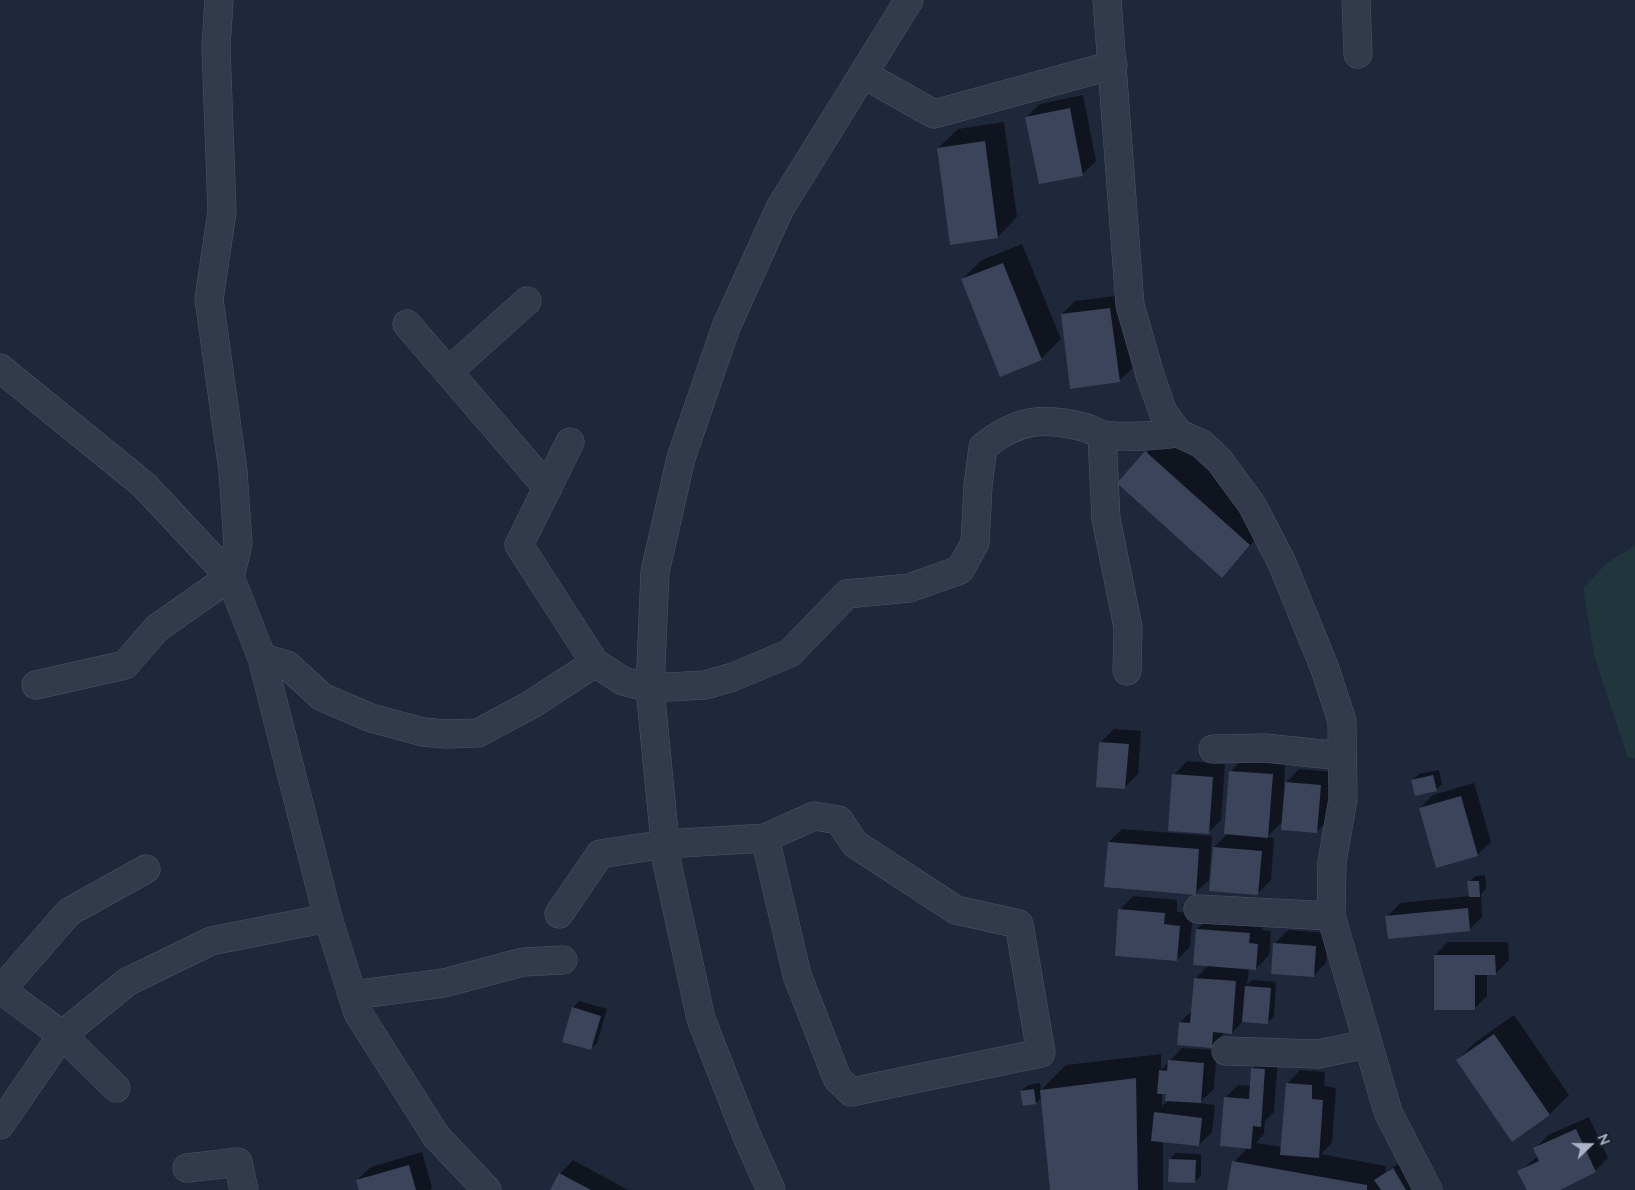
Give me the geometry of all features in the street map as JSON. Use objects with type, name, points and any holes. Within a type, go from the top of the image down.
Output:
[{"type":"street","points":[[36,685],[125,665],[157,628],[230,576],[238,544],[233,471],[209,299],[222,212],[216,47],[219,0]]},
{"type":"street","points":[[772,1190],[746,1134],[701,1019],[667,863],[650,688],[655,572],[681,458],[726,327],[780,208],[909,0]]},
{"type":"street","points":[[1107,0],[1130,305],[1163,412],[1178,433],[1202,444],[1220,460],[1252,505],[1282,563],[1305,616],[1342,721],[1343,799],[1332,862],[1331,916],[1388,1112],[1428,1190]]},
{"type":"street","points":[[1356,0],[1358,54]]},
{"type":"street","points":[[863,74],[934,114],[1113,65]]},
{"type":"street","points":[[448,372],[527,301]]},
{"type":"street","points":[[407,324],[548,488]]},
{"type":"street","points":[[0,368],[144,485],[230,576],[262,658],[328,918],[358,1013],[436,1136],[487,1190]]},
{"type":"street","points":[[570,442],[519,545],[595,663],[623,681],[650,688],[705,685],[733,677],[790,653],[847,594],[910,588],[960,570],[974,543],[983,447],[1002,431],[1030,422],[1050,421],[1088,428],[1102,435],[1146,437],[1178,433]]},
{"type":"street","points":[[1102,435],[1106,519],[1128,627],[1127,671]]},
{"type":"street","points":[[262,658],[287,665],[322,697],[371,718],[423,732],[446,734],[478,733],[532,704],[595,663]]},
{"type":"street","points":[[1213,749],[1265,748],[1342,756]]},
{"type":"street","points":[[559,914],[600,854],[666,844],[765,838],[814,816],[839,820],[855,844],[956,910],[1019,924],[1041,1053],[851,1092],[837,1078],[797,975],[765,838]]},
{"type":"street","points":[[116,1088],[62,1035],[1,989],[69,912],[146,869]]},
{"type":"street","points":[[1198,909],[1331,916]]},
{"type":"street","points":[[0,1124],[62,1035],[127,982],[211,941],[328,918]]},
{"type":"street","points":[[352,995],[444,982],[523,962],[563,960]]},
{"type":"street","points":[[1226,1051],[1318,1054],[1367,1044]]},
{"type":"street","points":[[187,1168],[238,1162],[244,1190]]},
{"type":"shaded area","points":[[1635,545],[1635,758],[1628,758],[1595,659],[1583,588],[1606,564]]},
{"type":"building","points":[[1070,108],[1083,176],[1039,184],[1025,117]]},
{"type":"building","points":[[985,141],[998,238],[950,245],[937,148]]},
{"type":"building","points":[[1003,263],[1042,360],[1000,377],[961,279]]},
{"type":"building","points":[[1110,308],[1120,382],[1070,389],[1061,314]]},
{"type":"building","points":[[1145,451],[1250,545],[1222,578],[1117,483]]},
{"type":"building","points":[[1099,742],[1129,744],[1125,789],[1096,787]]},
{"type":"building","points":[[1229,771],[1273,774],[1268,838],[1224,834]]},
{"type":"building","points":[[1172,774],[1213,777],[1209,834],[1168,831]]},
{"type":"building","points":[[1433,775],[1437,791],[1415,796],[1411,780]]},
{"type":"building","points":[[1285,782],[1321,785],[1317,833],[1281,830]]},
{"type":"building","points":[[1461,796],[1478,856],[1436,868],[1419,808]]},
{"type":"building","points":[[1108,842],[1199,849],[1196,895],[1104,887]]},
{"type":"building","points":[[1213,847],[1262,851],[1258,895],[1209,891]]},
{"type":"building","points":[[1467,881],[1479,881],[1480,897],[1469,897]]},
{"type":"building","points":[[1468,908],[1470,931],[1388,939],[1385,916]]},
{"type":"building","points":[[1118,909],[1165,913],[1164,924],[1180,926],[1177,961],[1115,956]]},
{"type":"building","points":[[1196,929],[1250,933],[1249,943],[1258,944],[1256,970],[1193,965]]},
{"type":"building","points":[[1273,943],[1316,946],[1314,977],[1271,974]]},
{"type":"building","points":[[1434,955],[1495,955],[1496,975],[1475,975],[1475,1010],[1434,1010]]},
{"type":"building","points":[[1194,978],[1236,981],[1232,1034],[1213,1032],[1212,1048],[1177,1045],[1179,1022],[1190,1023]]},
{"type":"building","points":[[1245,986],[1271,988],[1268,1024],[1242,1022]]},
{"type":"building","points":[[572,1007],[601,1016],[591,1050],[562,1042]]},
{"type":"building","points":[[1494,1034],[1550,1115],[1512,1142],[1456,1060]]},
{"type":"building","points":[[1168,1060],[1204,1063],[1201,1103],[1165,1101],[1166,1094],[1157,1094],[1159,1070],[1167,1071]]},
{"type":"building","points":[[1251,1068],[1265,1069],[1261,1127],[1253,1126],[1251,1149],[1220,1146],[1224,1097],[1249,1099]]},
{"type":"building","points":[[1136,1078],[1138,1190],[1050,1190],[1040,1090]]},
{"type":"building","points":[[1286,1083],[1312,1085],[1312,1099],[1323,1100],[1319,1158],[1280,1155]]},
{"type":"building","points":[[1034,1089],[1036,1104],[1023,1106],[1020,1091]]},
{"type":"building","points":[[1154,1112],[1202,1118],[1199,1146],[1151,1141]]},
{"type":"building","points":[[1576,1129],[1596,1172],[1560,1190],[1527,1190],[1517,1171],[1539,1161],[1533,1148]]},
{"type":"building","points":[[1169,1159],[1196,1160],[1195,1183],[1168,1182]]},
{"type":"building","points":[[1232,1161],[1367,1185],[1367,1190],[1227,1190]]},
{"type":"building","points":[[409,1165],[416,1190],[359,1190],[356,1180]]},
{"type":"building","points":[[1393,1168],[1406,1190],[1381,1190],[1374,1180]]},
{"type":"building","points":[[559,1173],[591,1190],[550,1190]]}]
